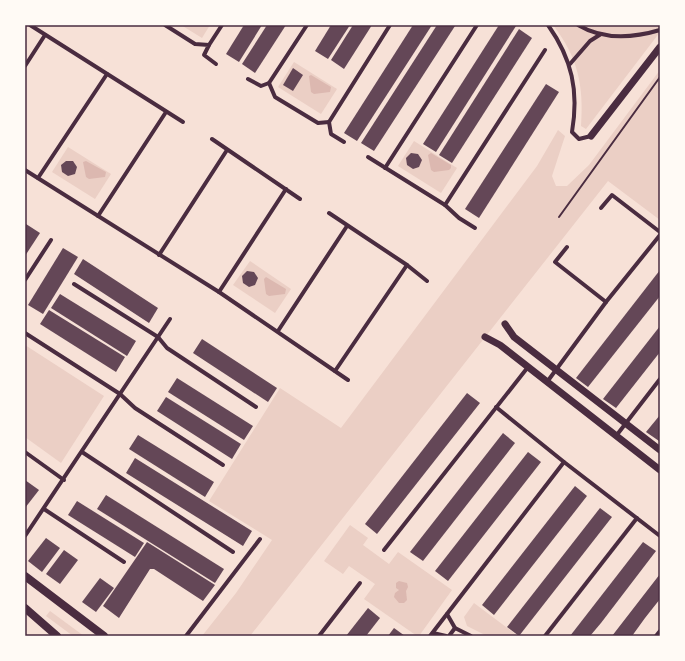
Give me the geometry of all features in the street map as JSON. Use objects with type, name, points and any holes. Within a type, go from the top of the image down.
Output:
[{"type":"main road","points":[[25,576],[104,636]]},
{"type":"main road","points":[[25,608],[57,636]]},
{"type":"street","points":[[30,25],[182,122]]},
{"type":"street","points":[[165,25],[195,44],[209,45]]},
{"type":"street","points":[[216,64],[204,55],[222,25]]},
{"type":"street","points":[[248,79],[260,86],[269,83],[307,25]]},
{"type":"street","points":[[344,142],[331,134],[329,122],[390,25]]},
{"type":"street","points":[[385,168],[477,25]]},
{"type":"street","points":[[548,25],[559,42],[570,64],[574,89],[575,116],[572,132],[579,139],[591,136],[660,47]]},
{"type":"street","points":[[578,25],[588,31],[602,34],[632,36],[660,30]]},
{"type":"street","points":[[570,64],[590,41],[602,34]]},
{"type":"street","points":[[25,66],[45,35]]},
{"type":"street","points":[[445,205],[545,50]]},
{"type":"street","points":[[38,178],[107,74]]},
{"type":"street","points":[[269,83],[275,97],[318,124],[329,122]]},
{"type":"street","points":[[98,216],[166,112]]},
{"type":"street","points":[[212,139],[300,199]]},
{"type":"street","points":[[159,255],[228,150]]},
{"type":"street","points":[[368,157],[445,205],[459,218],[475,228]]},
{"type":"street","points":[[25,170],[219,292],[348,380]]},
{"type":"street","points":[[219,292],[286,189]]},
{"type":"street","points":[[601,208],[612,195],[660,232]]},
{"type":"street","points":[[329,213],[407,265],[427,281]]},
{"type":"street","points":[[278,331],[347,226]]},
{"type":"street","points":[[546,383],[606,302],[660,235]]},
{"type":"street","points":[[25,280],[51,240]]},
{"type":"street","points":[[567,247],[555,262],[606,302]]},
{"type":"street","points":[[335,371],[407,265]]},
{"type":"street","points":[[74,284],[158,337],[167,348],[256,407]]},
{"type":"street","points":[[25,536],[64,480],[170,319]]},
{"type":"street","points":[[505,324],[514,337],[558,367],[627,421],[660,450]]},
{"type":"street","points":[[25,333],[120,394],[135,408],[223,465]]},
{"type":"street","points":[[485,337],[500,345],[546,383],[660,470]]},
{"type":"street","points":[[384,550],[528,368]]},
{"type":"street","points":[[615,436],[660,379]]},
{"type":"street","points":[[496,407],[660,536]]},
{"type":"street","points":[[25,452],[64,480]]},
{"type":"street","points":[[82,452],[233,552]]},
{"type":"street","points":[[431,634],[564,462]]},
{"type":"street","points":[[44,509],[124,562]]},
{"type":"street","points":[[545,636],[636,518]]},
{"type":"street","points":[[186,636],[260,539]]},
{"type":"street","points":[[319,636],[360,583]]},
{"type":"street","points":[[447,614],[455,628],[471,636]]},
{"type":"street","points":[[450,636],[455,628]]},
{"type":"street","points":[[656,636],[660,631]]},
{"type":"street","points":[[431,634],[446,636]]},
{"type":"path","points":[[559,216],[660,77]]},
{"type":"shaded area","points":[[181,25],[210,25],[202,38]]},
{"type":"shaded area","points":[[553,25],[660,25],[660,32],[586,129],[581,126],[582,111],[578,72],[574,60],[562,37]]},
{"type":"shaded area","points":[[294,62],[337,89],[321,114],[278,87]]},
{"type":"shaded area","points":[[660,70],[660,220],[608,181],[250,636],[202,636],[236,593],[272,540],[209,501],[280,388],[341,428],[537,166],[558,130],[565,136],[552,176],[556,186],[567,186],[589,165]]},
{"type":"shaded area","points":[[311,75],[331,87],[330,92],[314,94],[311,92],[309,76]]},
{"type":"shaded area","points":[[414,141],[457,168],[441,193],[398,166]]},
{"type":"shaded area","points":[[68,147],[111,174],[95,199],[52,172]]},
{"type":"shaded area","points":[[431,153],[451,165],[451,168],[449,170],[434,172],[431,170],[428,155]]},
{"type":"shaded area","points":[[86,161],[106,172],[105,177],[89,179],[86,177],[83,162]]},
{"type":"shaded area","points":[[250,261],[291,289],[275,313],[233,285]]},
{"type":"shaded area","points":[[266,277],[286,289],[285,294],[269,296],[266,294],[264,279]]},
{"type":"shaded area","points":[[25,345],[104,396],[61,463],[25,437]]},
{"type":"shaded area","points":[[350,525],[368,538],[363,545],[389,564],[398,552],[452,590],[419,636],[364,599],[375,584],[349,566],[343,574],[324,561]]},
{"type":"shaded area","points":[[399,581],[407,583],[408,587],[406,591],[407,600],[404,603],[399,603],[394,597],[395,593],[399,590],[396,588],[396,583]]},
{"type":"shaded area","points":[[474,603],[518,636],[487,636],[467,626],[464,617]]},
{"type":"shaded area","points":[[50,611],[84,636],[73,636],[46,616]]},
{"type":"building","points":[[244,25],[262,25],[239,62],[226,54]]},
{"type":"building","points":[[267,25],[286,25],[255,73],[242,64]]},
{"type":"building","points":[[331,25],[350,25],[328,59],[315,51]]},
{"type":"building","points":[[353,25],[372,25],[344,69],[331,60]]},
{"type":"building","points":[[413,25],[432,25],[357,141],[344,133]]},
{"type":"building","points":[[437,25],[455,26],[374,151],[361,143]]},
{"type":"building","points":[[499,25],[516,26],[436,152],[423,144]]},
{"type":"building","points":[[519,29],[532,38],[452,163],[439,155]]},
{"type":"building","points":[[293,68],[303,75],[293,91],[283,85]]},
{"type":"building","points":[[546,84],[559,92],[479,218],[465,209]]},
{"type":"building","points":[[411,153],[418,154],[422,160],[419,167],[413,169],[407,165],[406,158]]},
{"type":"building","points":[[66,161],[73,161],[77,167],[75,174],[68,176],[62,172],[61,165]]},
{"type":"building","points":[[26,224],[40,233],[25,256],[25,225]]},
{"type":"building","points":[[63,248],[78,257],[43,314],[28,305]]},
{"type":"building","points":[[83,259],[158,308],[149,323],[74,274]]},
{"type":"building","points":[[660,270],[660,296],[588,387],[576,378]]},
{"type":"building","points":[[247,271],[254,272],[258,278],[255,285],[249,287],[243,283],[242,276]]},
{"type":"building","points":[[60,294],[136,341],[127,356],[51,308]]},
{"type":"building","points":[[49,310],[125,357],[116,372],[40,324]]},
{"type":"building","points":[[660,326],[660,352],[616,408],[603,399]]},
{"type":"building","points":[[202,339],[277,388],[268,402],[193,353]]},
{"type":"building","points":[[177,378],[253,426],[244,440],[168,392]]},
{"type":"building","points":[[467,393],[480,403],[377,534],[365,524]]},
{"type":"building","points":[[166,397],[241,444],[232,459],[157,411]]},
{"type":"building","points":[[660,415],[660,440],[659,441],[646,432]]},
{"type":"building","points":[[503,433],[515,443],[423,561],[410,552]]},
{"type":"building","points":[[138,435],[214,482],[205,497],[129,449]]},
{"type":"building","points":[[528,452],[541,462],[448,581],[435,571]]},
{"type":"building","points":[[135,458],[252,531],[243,546],[126,473]]},
{"type":"building","points":[[25,480],[39,490],[25,508]]},
{"type":"building","points":[[575,486],[587,496],[494,615],[482,605]]},
{"type":"building","points":[[106,495],[224,569],[215,583],[97,509]]},
{"type":"building","points":[[77,501],[144,543],[135,557],[68,515]]},
{"type":"building","points":[[600,508],[612,517],[519,636],[507,627]]},
{"type":"building","points":[[46,538],[60,548],[42,572],[28,561]]},
{"type":"building","points":[[147,542],[215,585],[203,601],[154,569],[150,569],[119,618],[103,606]]},
{"type":"building","points":[[643,542],[656,551],[601,623],[590,636],[570,636]]},
{"type":"building","points":[[64,550],[78,560],[60,584],[46,574]]},
{"type":"building","points":[[660,574],[660,599],[632,636],[612,636]]},
{"type":"building","points":[[100,578],[114,588],[96,612],[82,602]]},
{"type":"building","points":[[368,608],[380,618],[366,636],[346,636]]},
{"type":"building","points":[[394,628],[405,636],[388,636]]}]
